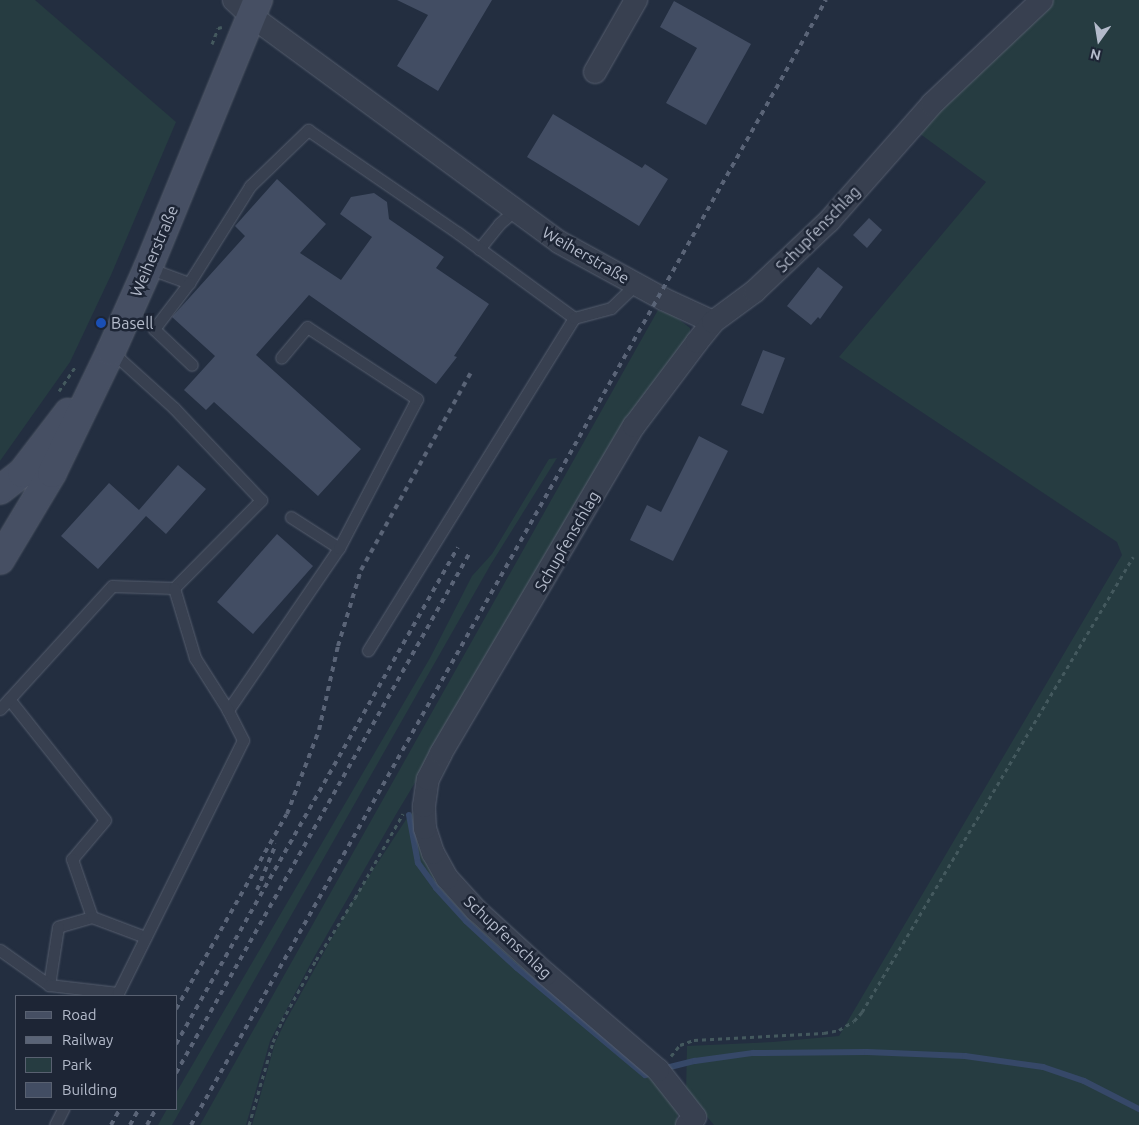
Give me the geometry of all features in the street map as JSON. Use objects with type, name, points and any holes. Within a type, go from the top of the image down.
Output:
[{"type":"street","points":[[595,72],[636,0]]},
{"type":"street","name":"Schupfenschlag","points":[[696,1122],[658,1070],[546,974],[476,910],[447,878],[433,854],[424,828],[425,790],[441,753],[634,426],[713,322],[755,291],[822,228],[932,104],[1042,0]]},
{"type":"street","name":"Weiherstraße","points":[[0,560],[52,473],[108,358],[148,268],[247,5],[559,242],[636,284],[713,322]]},
{"type":"street","points":[[0,490],[22,473],[108,358]]},
{"type":"lane","points":[[192,365],[154,329],[188,283],[250,186],[308,130],[479,249],[574,318]]},
{"type":"lane","points":[[479,249],[499,224],[515,210]]},
{"type":"lane","points":[[148,268],[188,283]]},
{"type":"lane","points":[[368,650],[574,318],[611,308],[636,284]]},
{"type":"lane","points":[[228,710],[339,548],[417,399],[308,327],[281,358]]},
{"type":"lane","points":[[0,709],[112,586],[174,588],[261,500],[174,408],[108,358]]},
{"type":"lane","points":[[291,517],[339,548]]},
{"type":"lane","points":[[0,950],[48,985],[117,995],[243,740],[228,710],[195,658],[174,588]]},
{"type":"lane","points":[[9,700],[105,820],[72,859],[92,917]]},
{"type":"lane","points":[[48,985],[58,927],[92,917],[145,937]]},
{"type":"lane","points":[[55,1125],[62,1110]]},
{"type":"path","points":[[211,46],[218,28],[247,5]]},
{"type":"path","points":[[57,394],[76,366]]},
{"type":"path","points":[[658,1070],[680,1045],[694,1040],[824,1033],[839,1030],[854,1021],[862,1012],[1133,556]]},
{"type":"path","points":[[249,1125],[273,1042],[282,1021],[404,811],[425,790]]},
{"type":"green space","points":[[0,0],[35,0],[176,122],[111,275],[70,362],[0,461]]},
{"type":"green space","points":[[1042,0],[1139,0],[1139,1125],[714,1125],[686,1093],[687,1046],[773,1042],[839,1036],[1122,555],[1117,542],[839,357],[986,182],[912,128]]},
{"type":"green space","points":[[658,310],[676,317],[690,328],[690,338],[539,576],[395,816],[313,959],[270,1041],[246,1125],[200,1125]]},
{"type":"green space","points":[[557,458],[491,564],[172,1125],[158,1125],[166,1110],[178,1110],[178,1090],[430,658],[472,576],[492,554],[549,459]]},
{"type":"green space","points":[[415,811],[427,857],[647,1071],[678,1112],[676,1125],[252,1125],[275,1043],[285,1022],[352,902],[409,815]]},
{"type":"building","points":[[397,0],[492,0],[438,91],[397,66],[428,15]]},
{"type":"building","points":[[674,1],[751,44],[706,125],[666,103],[697,48],[660,27]]},
{"type":"building","points":[[553,114],[642,168],[645,164],[668,179],[639,226],[527,157]]},
{"type":"building","points":[[277,179],[326,224],[300,253],[341,280],[372,237],[340,214],[351,197],[374,193],[387,202],[389,219],[444,257],[436,268],[489,304],[454,356],[457,357],[436,384],[309,295],[256,355],[361,449],[318,496],[214,402],[206,410],[184,390],[215,356],[172,317],[245,236],[235,226]]},
{"type":"building","points":[[869,218],[882,230],[867,248],[853,235]]},
{"type":"building","points":[[818,267],[843,287],[820,319],[818,317],[811,325],[787,306]]},
{"type":"building","points":[[763,350],[785,358],[763,414],[741,405]]},
{"type":"building","points":[[699,436],[728,451],[673,561],[630,540],[647,505],[661,512]]},
{"type":"building","points":[[178,465],[206,489],[166,534],[146,516],[98,569],[61,536],[109,483],[139,510]]},
{"type":"building","points":[[277,534],[313,566],[253,634],[217,602]]},
{"type":"waterway","points":[[409,815],[418,863],[436,888],[466,921],[517,968],[645,1075],[652,1073]]},
{"type":"waterway","points":[[662,1069],[695,1061],[753,1053],[867,1052],[965,1056],[1043,1067],[1084,1081],[1139,1109]]},
{"type":"railway","points":[[191,1125],[826,0]]},
{"type":"railway","points":[[178,1005],[287,814],[319,730],[338,646],[361,570],[473,369]]},
{"type":"railway","points":[[178,1040],[458,547]]},
{"type":"railway","points":[[178,1069],[469,554]]},
{"type":"railway","points":[[257,890],[276,844]]},
{"type":"railway","points":[[111,1125],[119,1110]]},
{"type":"railway","points":[[130,1125],[138,1110]]},
{"type":"railway","points":[[147,1125],[155,1110]]},
{"type":"place","name":"Basell","points":[[101,323]]}]
